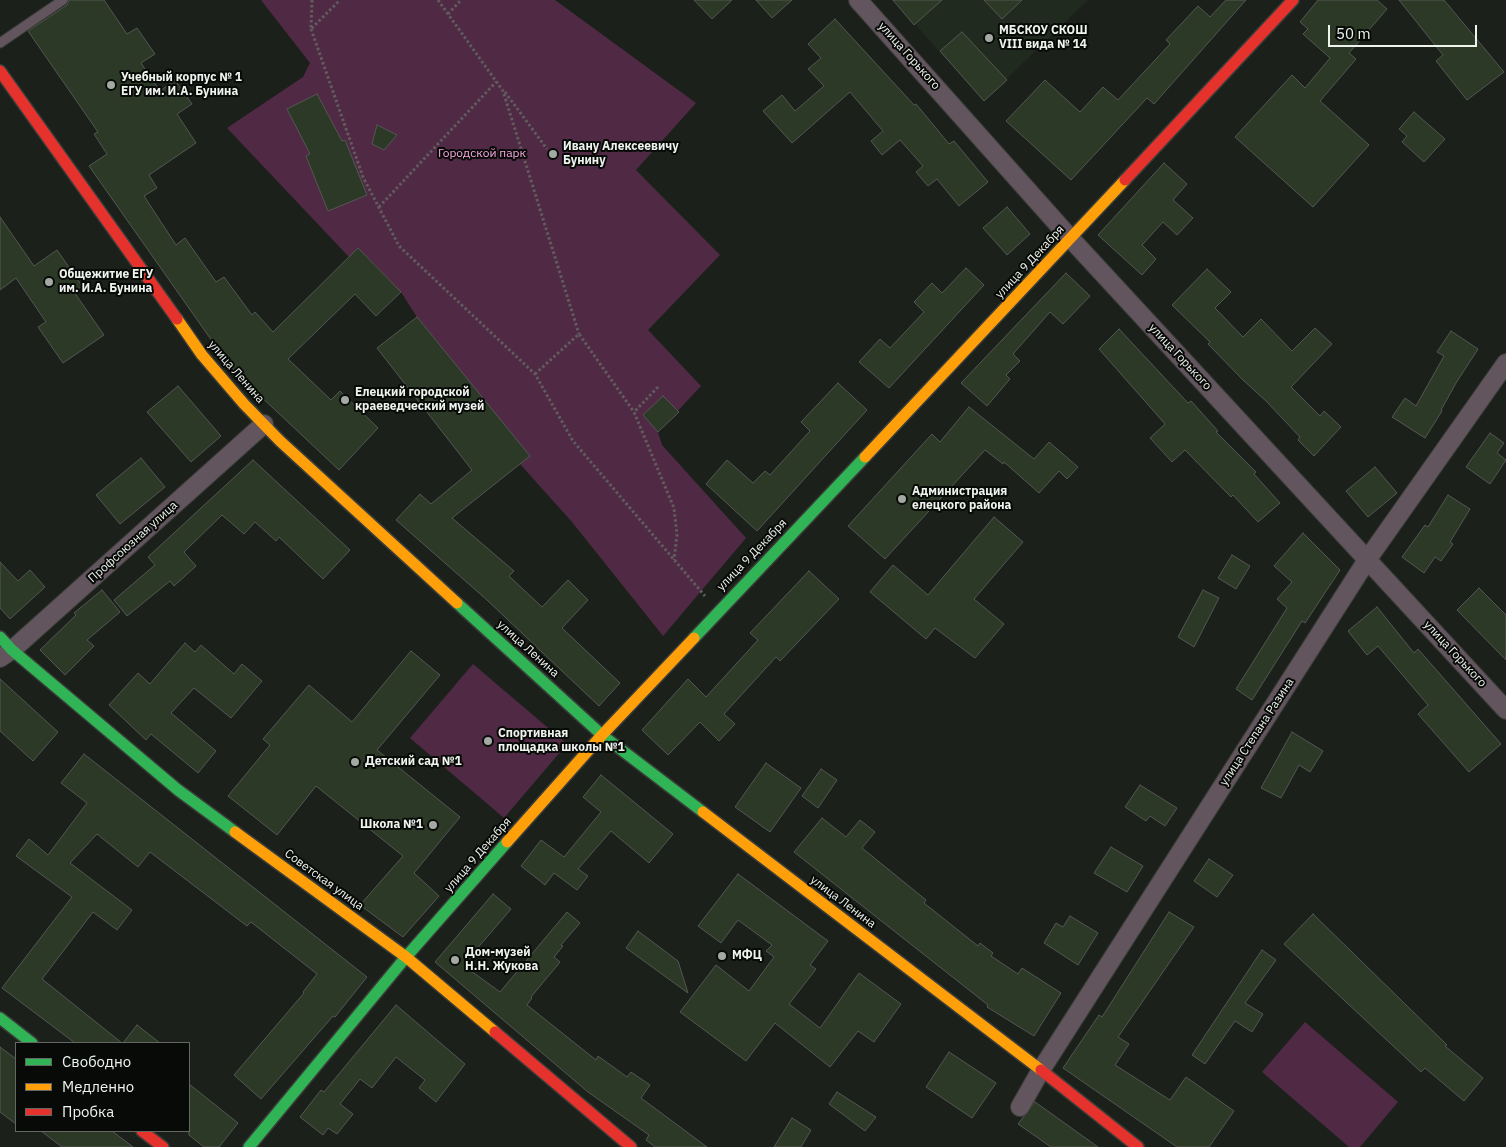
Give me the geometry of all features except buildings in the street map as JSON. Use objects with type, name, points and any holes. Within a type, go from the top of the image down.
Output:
[{"type":"street","name":"улица Горького","points":[[858,0],[1071,238],[1506,710]]},
{"type":"street","name":"улица 9 Декабря","points":[[249,1147],[406,957],[602,735],[1293,0]]},
{"type":"street","name":"улица Ленина","points":[[0,71],[202,355],[264,424],[602,735],[1041,1070],[1138,1147]]},
{"type":"street","name":"улица Степана Разина","points":[[1020,1107],[1041,1070],[1367,560],[1506,364]]},
{"type":"street","name":"Профсоюзная улица","points":[[6,654],[264,424]]},
{"type":"street","name":"Советская улица","points":[[0,637],[6,654],[178,790],[406,957],[631,1147]]},
{"type":"street","points":[[0,1018],[31,1042]]},
{"type":"street","points":[[143,1132],[163,1147]]},
{"type":"lane","points":[[0,43],[63,0]]},
{"type":"path","points":[[312,0],[311,29],[363,177],[399,246],[535,374],[573,441],[707,598]]},
{"type":"path","points":[[311,29],[340,0]]},
{"type":"path","points":[[438,0],[547,149]]},
{"type":"path","points":[[448,14],[462,0]]},
{"type":"path","points":[[379,208],[497,82]]},
{"type":"path","points":[[497,82],[503,91],[579,334],[634,412],[674,508],[677,535],[674,560]]},
{"type":"path","points":[[535,374],[579,334]]},
{"type":"path","points":[[634,412],[658,387]]},
{"type":"shaded area","name":"МБСКОУ СКОШ VIII вида № 14","points":[[893,0],[1088,0],[984,101]]},
{"type":"green space","name":"Городской парк","points":[[261,0],[555,0],[696,103],[636,170],[720,255],[648,330],[701,386],[658,432],[662,445],[746,538],[663,636],[572,522],[520,464],[529,456],[417,317],[401,292],[358,248],[349,257],[227,128],[303,77],[310,63]]},
{"type":"green space","name":"Спортивная площадка школы №1","points":[[473,664],[567,744],[504,818],[410,738]]},
{"type":"green space","points":[[1305,1022],[1398,1102],[1360,1147],[1349,1147],[1262,1072]]},
{"type":"traffic: fast","points":[[694,638],[865,457]]},
{"type":"traffic: fast","points":[[457,603],[602,735],[703,812]]},
{"type":"traffic: fast","points":[[0,637],[12,650],[178,790],[235,832]]},
{"type":"traffic: fast","points":[[249,1147],[406,957],[507,842]]},
{"type":"traffic: fast","points":[[0,1018],[31,1042]]},
{"type":"traffic: slow","points":[[865,457],[1125,180]]},
{"type":"traffic: slow","points":[[177,319],[202,355],[244,404],[280,441],[457,603]]},
{"type":"traffic: slow","points":[[507,842],[602,735],[694,638]]},
{"type":"traffic: slow","points":[[703,812],[1041,1070]]},
{"type":"traffic: slow","points":[[235,832],[406,957],[495,1032]]},
{"type":"traffic: jam","points":[[1125,180],[1293,0]]},
{"type":"traffic: jam","points":[[0,71],[177,319]]},
{"type":"traffic: jam","points":[[495,1032],[631,1147]]},
{"type":"traffic: jam","points":[[1041,1070],[1138,1147]]},
{"type":"traffic: jam","points":[[143,1132],[163,1147]]},
{"type":"place","name":"МБСКОУ СКОШ VIII вида № 14","points":[[989,38]]},
{"type":"place","name":"Учебный корпус № 1 ЕГУ им. И.А. Бунина","points":[[111,85]]},
{"type":"place","name":"Ивану Алексеевичу Бунину","points":[[553,154]]},
{"type":"place","name":"Общежитие ЕГУ им. И.А. Бунина","points":[[49,282]]},
{"type":"place","name":"Елецкий городской краеведческий музей","points":[[345,400]]},
{"type":"place","name":"Администрация елецкого района","points":[[902,499]]},
{"type":"place","name":"Спортивная площадка школы №1","points":[[488,741]]},
{"type":"place","name":"Детский сад №1","points":[[355,762]]},
{"type":"place","name":"Школа №1","points":[[433,825]]},
{"type":"place","name":"МФЦ","points":[[722,956]]},
{"type":"place","name":"Дом-музей Н.Н. Жукова","points":[[455,960]]}]
